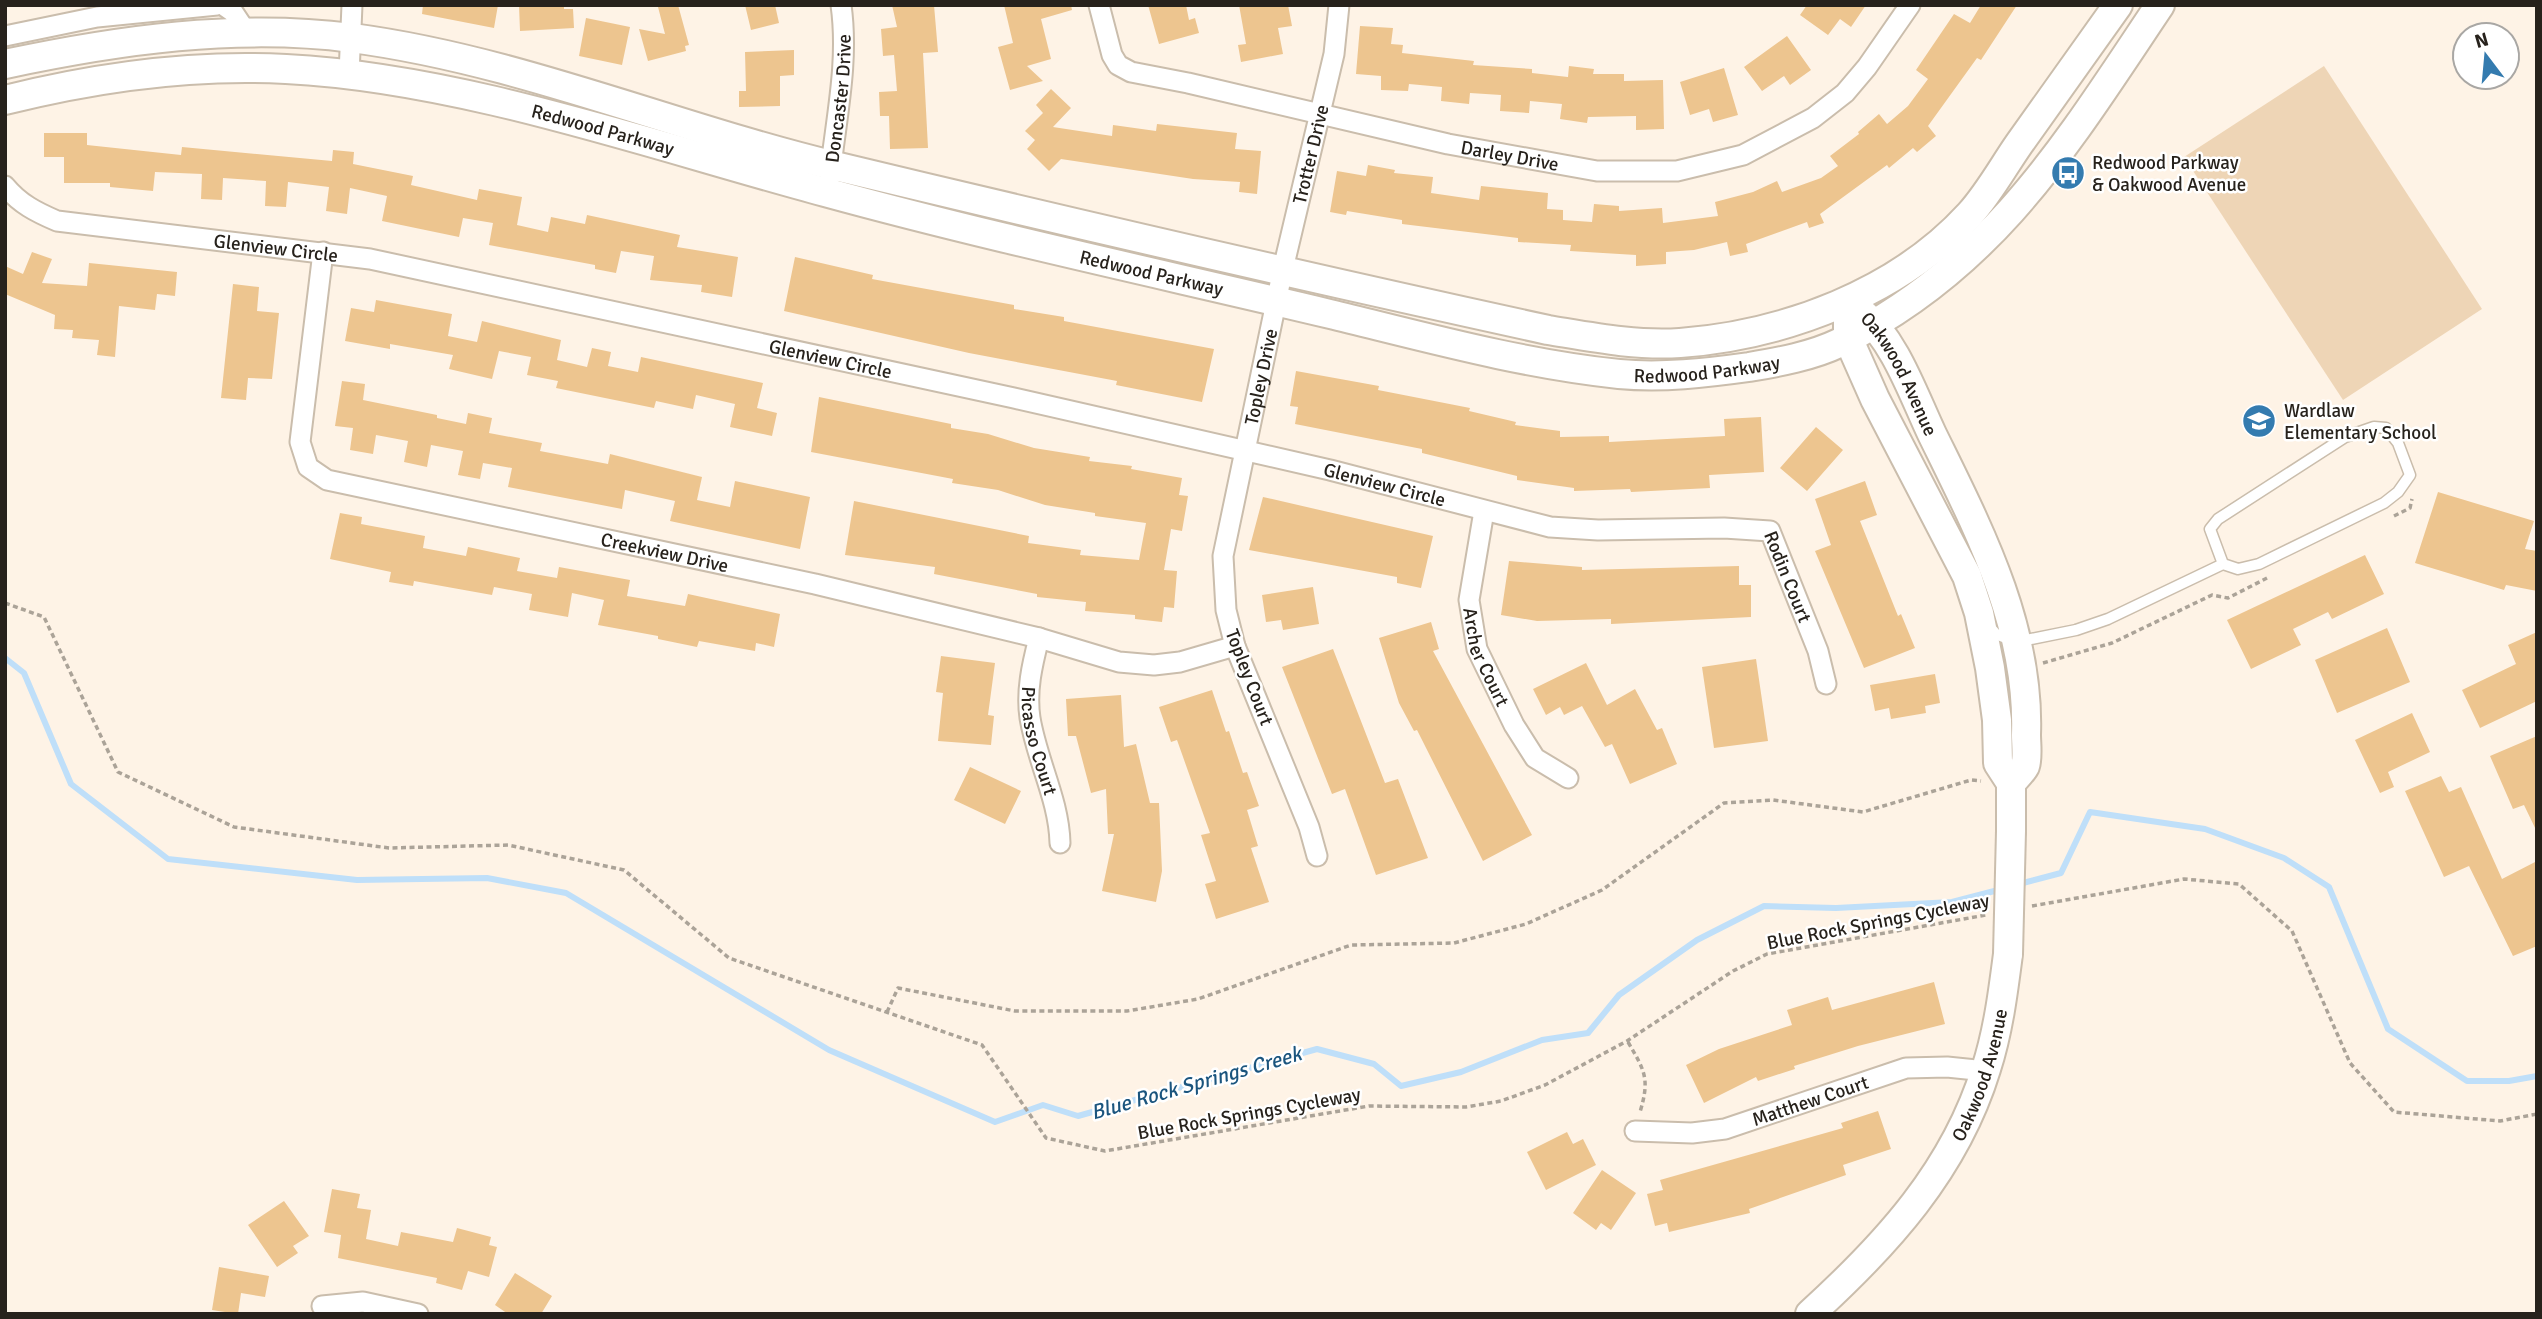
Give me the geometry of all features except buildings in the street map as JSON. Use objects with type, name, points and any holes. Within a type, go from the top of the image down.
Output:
[{"type":"main road","name":"Redwood Parkway","points":[[5,64],[106,45],[198,35],[247,33],[350,38],[420,49],[508,69],[831,165],[1548,330],[1613,341],[1679,343],[1739,334],[1800,319],[1847,301],[1895,275],[1943,240],[1970,213],[2118,5]]},
{"type":"main road","name":"Redwood Parkway","points":[[5,100],[67,85],[198,69],[284,68],[414,84],[546,115],[828,193],[1276,302],[1512,355],[1622,374],[1695,374],[1780,362],[1835,345],[1934,284],[2009,215],[2053,164],[2160,5]]},
{"type":"main road","name":"Oakwood Avenue","points":[[1847,301],[1874,323],[1918,405],[1993,562],[2016,642],[2027,719],[2025,766],[2011,783]]},
{"type":"main road","name":"Oakwood Avenue","points":[[1810,1314],[1858,1270],[1901,1224],[1947,1160],[1986,1071],[2001,1014],[2008,954],[2011,783],[1998,763],[1997,720],[1979,613],[1967,576],[1881,411],[1848,338],[1847,301]]},
{"type":"street","points":[[5,36],[97,17],[220,5],[233,12],[247,33]]},
{"type":"street","points":[[349,74],[352,5]]},
{"type":"street","name":"Doncaster Drive","points":[[828,193],[833,130],[843,78],[845,31],[841,5]]},
{"type":"street","name":"Darley Drive","points":[[1099,5],[1112,55],[1118,65],[1131,72],[1448,144],[1597,171],[1677,171],[1743,155],[1813,118],[1853,85],[1909,5]]},
{"type":"street","name":"Trotter Drive","points":[[1276,302],[1334,54],[1339,5]]},
{"type":"street","name":"Glenview Circle","points":[[5,186],[15,198],[34,211],[57,221],[383,262],[1330,470],[1550,527],[1664,530]]},
{"type":"street","name":"Creekview Drive","points":[[323,253],[300,442],[308,467],[327,480],[815,584],[1039,638],[1119,662],[1154,665],[1206,657],[1235,646]]},
{"type":"street","name":"Topley Drive","points":[[1244,451],[1276,302]]},
{"type":"street","name":"Topley Court","points":[[1244,451],[1223,556],[1226,610],[1235,646],[1309,827],[1317,856]]},
{"type":"street","name":"Archer Court","points":[[1484,511],[1469,600],[1477,649],[1514,725],[1535,758],[1568,778]]},
{"type":"street","name":"Rodin Court","points":[[1664,530],[1724,528],[1770,531],[1818,651],[1826,684]]},
{"type":"street","name":"Picasso Court","points":[[1039,638],[1029,689],[1030,716],[1059,822],[1060,843]]},
{"type":"street","name":"Matthew Court","points":[[1635,1131],[1692,1133],[1725,1129],[1906,1068],[1947,1067],[1986,1071]]},
{"type":"street","points":[[322,1306],[363,1302],[418,1314]]},
{"type":"lane","points":[[1979,613],[1996,634],[2016,642],[2047,637],[2099,622],[2223,564],[2238,569],[2247,568],[2296,547],[2391,499],[2410,475],[2398,443],[2386,428],[2364,429],[2345,437],[2218,519],[2210,529],[2223,564]]},
{"type":"path","name":"Blue Rock Springs Cycleway","points":[[5,603],[44,617],[118,772],[234,827],[389,848],[508,845],[624,870],[729,958],[982,1045],[1010,1083],[1032,1122],[1046,1138],[1105,1151],[1369,1106],[1466,1107],[1502,1101],[1545,1085],[1627,1041],[1734,971],[1766,954],[1996,913]]},
{"type":"path","points":[[887,1012],[898,988],[1015,1012],[1128,1011],[1198,999],[1351,945],[1454,943],[1526,924],[1602,890],[1724,803],[1773,800],[1863,812],[1971,780],[2011,783]]},
{"type":"path","points":[[2023,908],[2184,879],[2239,884],[2292,931],[2350,1063],[2394,1112],[2500,1121],[2537,1114]]},
{"type":"path","points":[[1627,1041],[1645,1072],[1646,1091]]},
{"type":"shaded area","points":[[2324,66],[2482,309],[2343,400],[2184,157]]},
{"type":"waterway","name":"Blue Rock Springs Creek","points":[[5,658],[24,673],[71,784],[168,859],[357,880],[487,878],[566,893],[829,1050],[995,1122],[1043,1105],[1078,1116],[1317,1049],[1374,1064],[1401,1086],[1461,1072],[1542,1040],[1588,1033],[1619,995],[1697,940],[1764,906],[1836,908],[1952,902],[2002,889]]},
{"type":"waterway","name":"Blue Rock Springs Creek","points":[[2019,884],[2061,873],[2090,812],[2205,829],[2284,858],[2329,887],[2388,1029],[2467,1081],[2509,1081],[2537,1076]]},
{"type":"place","name":"Redwood Parkway & Oakwood Avenue","points":[[2068,173]]},
{"type":"place","name":"Wardlaw Elementary School","points":[[2259,421]]}]
